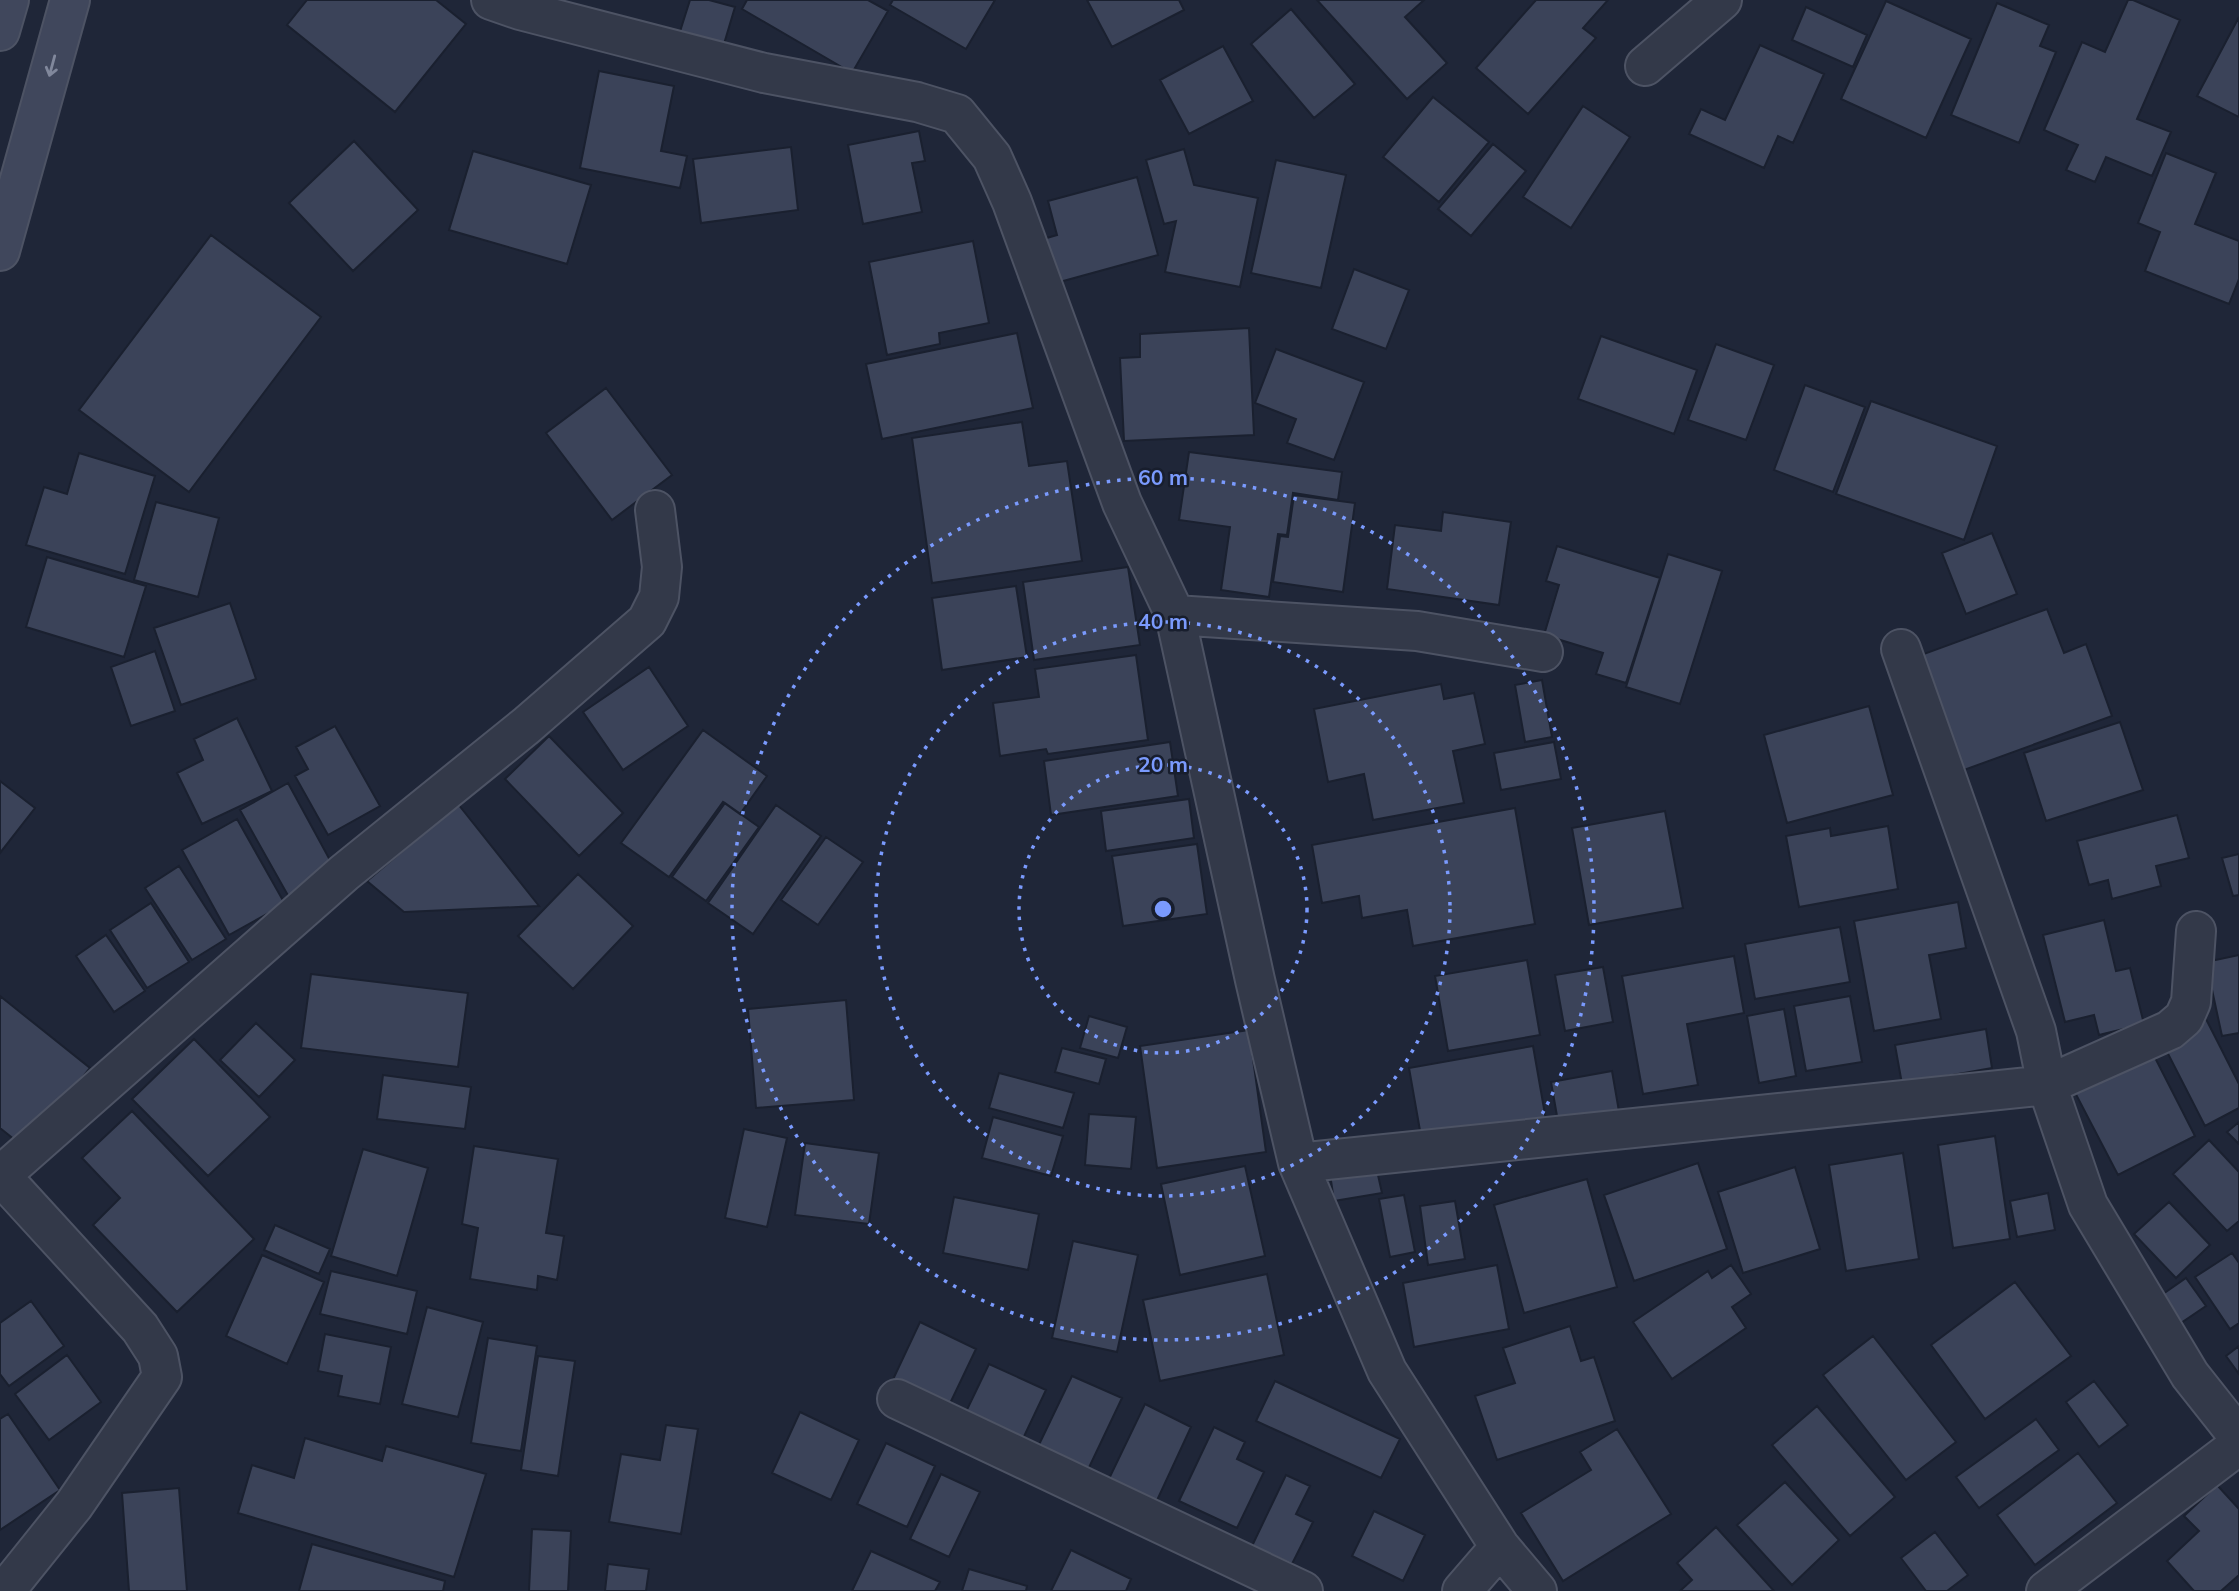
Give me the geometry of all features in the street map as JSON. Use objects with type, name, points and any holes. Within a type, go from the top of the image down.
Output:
[{"type":"main road","points":[[0,31],[9,0]]},
{"type":"main road","points":[[0,251],[70,0]]},
{"type":"street","points":[[491,0],[520,10],[764,73],[917,102],[957,114],[992,157],[1012,202],[1122,503],[1175,615],[1298,1163],[1387,1371],[1500,1547],[1537,1591]]},
{"type":"street","points":[[1645,65],[1722,0]]},
{"type":"street","points":[[5,1591],[74,1505],[162,1377],[158,1356],[140,1328],[0,1175],[344,873],[526,726],[647,621],[659,597],[662,567],[655,510]]},
{"type":"street","points":[[1175,615],[1417,631],[1543,652]]},
{"type":"street","points":[[1901,649],[2036,1031],[2047,1085],[2088,1205],[2190,1375],[2239,1437]]},
{"type":"street","points":[[1298,1163],[2047,1085],[2170,1030],[2184,1018],[2191,1002],[2196,931]]},
{"type":"street","points":[[897,1399],[1303,1591]]},
{"type":"street","points":[[2046,1591],[2239,1445]]},
{"type":"street","points":[[1462,1591],[1500,1547]]},
{"type":"building","points":[[307,0],[436,0],[466,24],[395,112],[287,25]]},
{"type":"building","points":[[690,0],[709,0],[735,7],[721,54],[677,41]]},
{"type":"building","points":[[747,0],[868,0],[888,11],[852,73],[742,9]]},
{"type":"building","points":[[893,0],[995,0],[966,49],[890,5]]},
{"type":"building","points":[[1087,0],[1179,0],[1184,10],[1112,47]]},
{"type":"building","points":[[1317,0],[1424,0],[1405,17],[1447,63],[1407,99]]},
{"type":"building","points":[[1536,0],[1608,0],[1583,28],[1596,38],[1528,114],[1476,68]]},
{"type":"building","points":[[2128,0],[2180,20],[2137,119],[2171,132],[2152,176],[2106,157],[2095,182],[2066,170],[2078,145],[2044,130],[2082,42],[2105,52]]},
{"type":"building","points":[[1886,1],[1971,39],[1926,138],[1841,99]]},
{"type":"building","points":[[1997,3],[2049,25],[2040,46],[2056,52],[2019,143],[1951,115]]},
{"type":"building","points":[[1806,7],[1867,35],[1853,67],[1792,40]]},
{"type":"building","points":[[1291,9],[1355,84],[1314,118],[1251,44]]},
{"type":"building","points":[[2239,17],[2239,117],[2197,96]]},
{"type":"building","points":[[1760,45],[1824,74],[1793,143],[1778,136],[1764,168],[1689,134],[1701,109],[1725,120]]},
{"type":"building","points":[[1223,46],[1253,101],[1189,134],[1160,80]]},
{"type":"building","points":[[599,71],[674,86],[661,151],[687,156],[680,188],[580,168]]},
{"type":"building","points":[[1433,97],[1489,142],[1439,202],[1383,157]]},
{"type":"building","points":[[1583,106],[1630,137],[1571,228],[1523,197]]},
{"type":"building","points":[[919,131],[925,161],[912,163],[922,212],[863,224],[848,145]]},
{"type":"building","points":[[354,141],[418,210],[353,271],[289,203]]},
{"type":"building","points":[[1493,144],[1526,171],[1471,236],[1438,209]]},
{"type":"building","points":[[791,147],[798,210],[701,223],[693,159]]},
{"type":"building","points":[[1184,149],[1194,185],[1258,198],[1240,287],[1165,272],[1176,221],[1164,224],[1146,160]]},
{"type":"building","points":[[473,151],[591,185],[567,264],[449,230]]},
{"type":"building","points":[[2166,153],[2216,173],[2195,224],[2239,241],[2239,279],[2229,304],[2145,271],[2160,232],[2138,223]]},
{"type":"building","points":[[1276,160],[1346,175],[1321,288],[1251,273]]},
{"type":"building","points":[[1137,177],[1158,255],[1045,286],[1033,242],[1057,235],[1048,201]]},
{"type":"building","points":[[211,235],[321,317],[189,492],[79,410]]},
{"type":"building","points":[[973,241],[989,323],[939,333],[940,344],[887,355],[869,262]]},
{"type":"building","points":[[1354,269],[1409,290],[1386,349],[1332,329]]},
{"type":"building","points":[[1249,328],[1254,435],[1124,441],[1120,358],[1140,357],[1140,334]]},
{"type":"building","points":[[1017,333],[1033,408],[882,439],[866,364]]},
{"type":"building","points":[[1601,336],[1697,370],[1674,434],[1578,399]]},
{"type":"building","points":[[1716,344],[1774,365],[1746,440],[1688,420]]},
{"type":"building","points":[[1276,349],[1364,382],[1334,460],[1287,443],[1296,419],[1255,403]]},
{"type":"building","points":[[1805,385],[1865,407],[1833,492],[1774,470]]},
{"type":"building","points":[[606,388],[672,475],[612,520],[546,433]]},
{"type":"building","points":[[1871,401],[1997,446],[1964,540],[1836,494]]},
{"type":"building","points":[[1022,422],[1029,466],[1067,461],[1082,561],[932,583],[912,438]]},
{"type":"building","points":[[1189,452],[1342,472],[1338,500],[1293,493],[1287,535],[1278,534],[1269,597],[1221,590],[1230,527],[1179,520]]},
{"type":"building","points":[[79,453],[155,476],[125,574],[26,545],[44,487],[67,494]]},
{"type":"building","points":[[1294,495],[1355,503],[1343,592],[1273,582],[1280,536],[1288,537]]},
{"type":"building","points":[[156,502],[219,518],[198,597],[134,580]]},
{"type":"building","points":[[1443,512],[1511,522],[1499,605],[1387,589],[1395,525],[1441,531]]},
{"type":"building","points":[[1992,533],[2017,594],[1966,614],[1942,553]]},
{"type":"building","points":[[1557,546],[1660,578],[1626,683],[1596,674],[1603,653],[1544,635],[1559,585],[1546,581]]},
{"type":"building","points":[[1668,554],[1722,571],[1680,704],[1626,687]]},
{"type":"building","points":[[47,557],[146,586],[124,657],[26,627]]},
{"type":"building","points":[[1128,567],[1140,645],[1034,660],[1023,582]]},
{"type":"building","points":[[1016,586],[1027,657],[942,670],[932,598]]},
{"type":"building","points":[[230,603],[256,679],[181,705],[154,628]]},
{"type":"building","points":[[2047,609],[2064,653],[2086,644],[2112,716],[1953,774],[1910,659]]},
{"type":"building","points":[[155,651],[175,711],[131,726],[111,667]]},
{"type":"building","points":[[1136,655],[1148,740],[1048,754],[1046,749],[1000,756],[993,703],[1039,697],[1035,669]]},
{"type":"building","points":[[649,667],[688,726],[623,770],[583,712]]},
{"type":"building","points":[[1542,680],[1552,737],[1525,742],[1515,685]]},
{"type":"building","points":[[1441,684],[1444,699],[1474,693],[1485,744],[1453,751],[1464,803],[1373,820],[1364,774],[1328,782],[1314,709]]},
{"type":"building","points":[[1869,706],[1893,795],[1787,823],[1764,735]]},
{"type":"building","points":[[237,718],[272,791],[202,824],[177,773],[203,760],[194,739]]},
{"type":"building","points":[[2120,722],[2143,790],[2046,821],[2024,753]]},
{"type":"building","points":[[335,726],[380,806],[328,835],[295,776],[308,769],[296,747]]},
{"type":"building","points":[[703,730],[767,776],[740,814],[723,802],[669,877],[621,843]]},
{"type":"building","points":[[549,736],[623,813],[579,856],[505,779]]},
{"type":"building","points":[[1170,742],[1178,796],[1051,815],[1044,761]]},
{"type":"building","points":[[1554,742],[1561,779],[1501,790],[1494,753]]},
{"type":"building","points":[[0,781],[35,808],[0,853]]},
{"type":"building","points":[[288,783],[337,873],[290,899],[240,810]]},
{"type":"building","points":[[1189,799],[1194,838],[1106,851],[1101,811]]},
{"type":"building","points":[[725,803],[759,827],[706,901],[672,877]]},
{"type":"building","points":[[458,804],[539,906],[404,912],[367,881]]},
{"type":"building","points":[[776,805],[821,836],[753,934],[708,903]]},
{"type":"building","points":[[1515,808],[1535,924],[1413,946],[1407,910],[1362,918],[1359,896],[1322,903],[1312,845]]},
{"type":"building","points":[[1665,811],[1683,908],[1589,925],[1572,828]]},
{"type":"building","points":[[2177,815],[2189,858],[2156,866],[2161,886],[2112,899],[2108,880],[2089,885],[2077,841]]},
{"type":"building","points":[[237,819],[285,904],[229,935],[182,850]]},
{"type":"building","points":[[1888,826],[1898,889],[1799,907],[1786,836],[1830,828],[1831,836]]},
{"type":"building","points":[[826,837],[863,862],[818,925],[781,900]]},
{"type":"building","points":[[1197,844],[1207,914],[1123,926],[1112,856]]},
{"type":"building","points":[[2239,854],[2239,895],[2233,896],[2222,858]]},
{"type":"building","points":[[179,866],[226,939],[192,960],[145,888]]},
{"type":"building","points":[[578,874],[633,926],[573,989],[518,936]]},
{"type":"building","points":[[1958,902],[1966,948],[1929,955],[1941,1019],[1874,1031],[1854,921]]},
{"type":"building","points":[[151,903],[189,962],[147,988],[110,930]]},
{"type":"building","points":[[2104,920],[2116,971],[2130,968],[2144,1024],[2099,1035],[2094,1015],[2065,1022],[2043,935]]},
{"type":"building","points":[[1840,927],[1850,982],[1755,999],[1745,944]]},
{"type":"building","points":[[106,935],[145,991],[114,1012],[76,956]]},
{"type":"building","points":[[2239,955],[2239,1033],[2222,1036],[2206,962]]},
{"type":"building","points":[[1734,956],[1744,1013],[1687,1024],[1698,1085],[1643,1094],[1622,976]]},
{"type":"building","points":[[1527,960],[1540,1035],[1448,1051],[1435,976]]},
{"type":"building","points":[[1603,967],[1613,1022],[1565,1031],[1555,975]]},
{"type":"building","points":[[311,974],[468,993],[458,1067],[301,1048]]},
{"type":"building","points":[[0,996],[90,1068],[25,1148],[0,1128]]},
{"type":"building","points":[[1850,996],[1862,1062],[1806,1071],[1794,1006]]},
{"type":"building","points":[[846,1000],[854,1100],[756,1108],[748,1009]]},
{"type":"building","points":[[1784,1009],[1796,1076],[1759,1083],[1747,1016]]},
{"type":"building","points":[[1089,1016],[1127,1027],[1118,1058],[1080,1048]]},
{"type":"building","points":[[2206,1019],[2239,1084],[2239,1108],[2205,1126],[2162,1042]]},
{"type":"building","points":[[256,1023],[295,1060],[259,1097],[220,1060]]},
{"type":"building","points":[[1986,1029],[1992,1068],[1902,1084],[1895,1045]]},
{"type":"building","points":[[1249,1030],[1266,1152],[1157,1168],[1140,1046]]},
{"type":"building","points":[[194,1039],[270,1117],[208,1176],[132,1099]]},
{"type":"building","points":[[2147,1042],[2195,1136],[2118,1175],[2069,1081]]},
{"type":"building","points":[[1533,1046],[1546,1120],[1422,1142],[1409,1068]]},
{"type":"building","points":[[1062,1048],[1106,1059],[1099,1084],[1055,1072]]},
{"type":"building","points":[[1612,1071],[1621,1123],[1560,1133],[1551,1082]]},
{"type":"building","points":[[999,1073],[1074,1093],[1063,1128],[989,1108]]},
{"type":"building","points":[[383,1075],[471,1087],[465,1129],[377,1119]]},
{"type":"building","points":[[132,1111],[254,1239],[177,1312],[93,1225],[120,1198],[82,1158]]},
{"type":"building","points":[[1089,1114],[1136,1117],[1131,1169],[1085,1165]]},
{"type":"building","points":[[993,1117],[1063,1136],[1051,1176],[982,1158]]},
{"type":"building","points":[[2239,1122],[2239,1144],[2227,1132]]},
{"type":"building","points":[[744,1129],[787,1138],[767,1227],[725,1218]]},
{"type":"building","points":[[1995,1136],[2010,1239],[1953,1248],[1938,1145]]},
{"type":"building","points":[[2209,1140],[2239,1172],[2239,1221],[2227,1231],[2173,1174]]},
{"type":"building","points":[[805,1143],[879,1153],[869,1224],[795,1215]]},
{"type":"building","points":[[474,1146],[558,1159],[546,1233],[564,1236],[557,1280],[538,1276],[537,1290],[470,1279],[478,1228],[462,1224]]},
{"type":"building","points":[[363,1149],[428,1168],[397,1276],[331,1256]]},
{"type":"building","points":[[1903,1153],[1919,1259],[1846,1271],[1829,1165]]},
{"type":"building","points":[[1698,1163],[1727,1249],[1634,1281],[1604,1195]]},
{"type":"building","points":[[1245,1166],[1265,1256],[1180,1275],[1161,1184]]},
{"type":"building","points":[[1376,1166],[1382,1193],[1334,1201],[1330,1174]]},
{"type":"building","points":[[1795,1167],[1820,1249],[1743,1273],[1718,1192]]},
{"type":"building","points":[[1587,1179],[1617,1287],[1524,1313],[1494,1205]]},
{"type":"building","points":[[2048,1193],[2055,1230],[2017,1237],[2010,1201]]},
{"type":"building","points":[[1404,1195],[1415,1252],[1390,1257],[1379,1199]]},
{"type":"building","points":[[954,1197],[1039,1214],[1028,1270],[943,1253]]},
{"type":"building","points":[[1455,1201],[1465,1259],[1428,1265],[1420,1206]]},
{"type":"building","points":[[2169,1202],[2210,1245],[2176,1278],[2134,1234]]},
{"type":"building","points":[[275,1225],[330,1249],[319,1274],[264,1250]]},
{"type":"building","points":[[1073,1241],[1138,1255],[1117,1352],[1052,1338]]},
{"type":"building","points":[[2232,1253],[2239,1263],[2239,1323],[2230,1329],[2195,1277]]},
{"type":"building","points":[[262,1255],[324,1282],[287,1364],[226,1336]]},
{"type":"building","points":[[1497,1265],[1509,1329],[1414,1347],[1403,1283]]},
{"type":"building","points":[[1731,1265],[1751,1294],[1732,1307],[1746,1328],[1672,1379],[1633,1322],[1708,1271],[1712,1278]]},
{"type":"building","points":[[331,1271],[417,1291],[407,1334],[320,1314]]},
{"type":"building","points":[[1267,1274],[1284,1355],[1160,1381],[1143,1300]]},
{"type":"building","points":[[2186,1278],[2206,1306],[2172,1329],[2153,1301]]},
{"type":"building","points":[[2015,1282],[2071,1356],[1985,1419],[1931,1345]]},
{"type":"building","points":[[31,1301],[64,1346],[9,1386],[0,1374],[0,1323]]},
{"type":"building","points":[[427,1307],[483,1322],[458,1417],[402,1404]]},
{"type":"building","points":[[920,1322],[976,1349],[944,1416],[888,1390]]},
{"type":"building","points":[[1570,1326],[1581,1361],[1594,1357],[1615,1421],[1497,1460],[1475,1396],[1515,1383],[1503,1348]]},
{"type":"building","points":[[325,1334],[391,1347],[380,1404],[338,1396],[342,1376],[318,1371]]},
{"type":"building","points":[[1873,1336],[1956,1442],[1906,1480],[1823,1375]]},
{"type":"building","points":[[488,1338],[537,1346],[521,1451],[471,1443]]},
{"type":"building","points":[[2239,1346],[2239,1374],[2226,1356]]},
{"type":"building","points":[[67,1355],[101,1402],[49,1440],[15,1394]]},
{"type":"building","points":[[538,1356],[575,1361],[558,1476],[521,1470]]},
{"type":"building","points":[[989,1364],[1046,1390],[1019,1447],[962,1420]]},
{"type":"building","points":[[1072,1376],[1122,1398],[1084,1478],[1034,1455]]},
{"type":"building","points":[[1275,1381],[1400,1439],[1381,1478],[1256,1421]]},
{"type":"building","points":[[2094,1381],[2128,1425],[2099,1447],[2066,1402]]},
{"type":"building","points":[[1145,1404],[1191,1427],[1153,1509],[1105,1487]]},
{"type":"building","points":[[1817,1406],[1895,1497],[1850,1536],[1772,1445]]},
{"type":"building","points":[[800,1412],[859,1440],[831,1500],[772,1473]]},
{"type":"building","points":[[8,1414],[60,1490],[0,1530],[0,1419]]},
{"type":"building","points":[[2036,1419],[2059,1450],[1979,1508],[1956,1477]]},
{"type":"building","points":[[666,1425],[698,1429],[681,1534],[609,1522],[621,1454],[660,1460]]},
{"type":"building","points":[[1214,1427],[1245,1442],[1237,1459],[1264,1472],[1237,1528],[1179,1501]]},
{"type":"building","points":[[1617,1429],[1671,1514],[1563,1581],[1521,1513],[1591,1470],[1580,1452]]},
{"type":"building","points":[[305,1438],[382,1461],[386,1446],[486,1474],[454,1577],[238,1513],[252,1465],[294,1478]]},
{"type":"building","points":[[886,1443],[935,1466],[907,1527],[857,1504]]},
{"type":"building","points":[[2078,1453],[2117,1503],[2035,1565],[1997,1515]]},
{"type":"building","points":[[941,1474],[980,1492],[949,1557],[910,1539]]},
{"type":"building","points":[[1286,1475],[1310,1486],[1296,1514],[1313,1522],[1292,1564],[1252,1546]]},
{"type":"building","points":[[1785,1482],[1839,1540],[1792,1585],[1737,1525]]},
{"type":"building","points":[[2217,1485],[2239,1509],[2239,1575],[2221,1591],[2194,1591],[2167,1561],[2199,1531],[2184,1516]]},
{"type":"building","points":[[179,1488],[187,1591],[129,1591],[122,1493]]},
{"type":"building","points":[[1374,1511],[1425,1535],[1403,1581],[1352,1556]]},
{"type":"building","points":[[1716,1527],[1774,1591],[1680,1591],[1692,1580],[1677,1563]]},
{"type":"building","points":[[532,1529],[571,1531],[568,1591],[529,1591]]},
{"type":"building","points":[[1935,1532],[1968,1575],[1947,1591],[1926,1591],[1901,1558]]},
{"type":"building","points":[[312,1544],[445,1581],[443,1591],[299,1591]]},
{"type":"building","points":[[1071,1550],[1131,1579],[1126,1591],[1051,1591]]},
{"type":"building","points":[[871,1551],[940,1582],[935,1591],[852,1591]]},
{"type":"building","points":[[608,1564],[649,1569],[646,1591],[605,1591]]},
{"type":"building","points":[[969,1569],[1027,1586],[1026,1591],[962,1591]]}]
